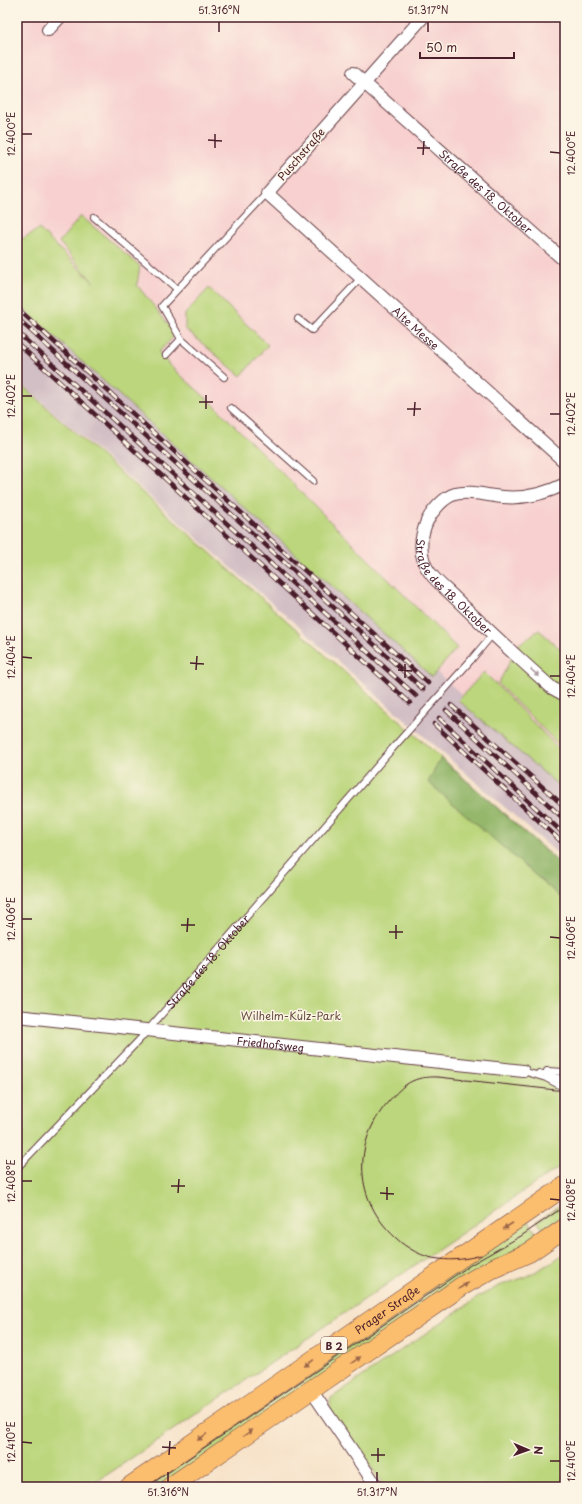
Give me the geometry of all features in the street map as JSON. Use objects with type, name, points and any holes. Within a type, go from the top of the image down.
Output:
[{"type":"main road","name":"Prager Straße","points":[[129,1487],[565,1186]]},
{"type":"main road","name":"B 2","points":[[170,1487],[462,1286],[492,1269],[530,1252],[565,1228]]},
{"type":"street","points":[[48,30],[60,17]]},
{"type":"street","name":"Puschstraße","points":[[267,193],[423,17]]},
{"type":"street","name":"Straße des 18. Oktober","points":[[353,73],[365,82],[565,261]]},
{"type":"street","name":"Alte Messe","points":[[267,193],[565,462]]},
{"type":"street","name":"Straße des 18. Oktober","points":[[565,484],[553,490],[517,497],[504,498],[476,493],[453,494],[441,502],[429,516],[421,542],[421,551],[424,563],[431,573],[492,635],[552,688],[565,695]]},
{"type":"street","name":"Friedhofsweg","points":[[17,1016],[524,1070]]},
{"type":"street","points":[[311,1390],[377,1487]]},
{"type":"lane","name":"Puschstraße","points":[[181,339],[162,306],[267,193]]},
{"type":"lane","points":[[94,216],[177,289]]},
{"type":"lane","points":[[298,319],[312,330],[361,278]]},
{"type":"lane","points":[[166,355],[181,339],[224,377]]},
{"type":"lane","points":[[231,408],[313,480]]},
{"type":"lane","name":"Straße des 18. Oktober","points":[[17,1168],[148,1030],[492,635]]},
{"type":"lane","name":"Friedhofsweg","points":[[524,1070],[565,1072]]},
{"type":"lane","name":"Friedhofsweg","points":[[524,1070],[565,1080]]},
{"type":"lane","name":"Friedhofsweg","points":[[524,1070],[546,1078],[565,1088]]},
{"type":"shaded area","points":[[17,17],[565,17],[565,786],[17,300]]},
{"type":"shaded area","points":[[17,300],[565,786],[565,860],[17,380]]},
{"type":"green space","points":[[81,216],[140,266],[137,285],[176,334],[159,352],[170,366],[213,404],[457,648],[432,677],[17,303],[17,240],[22,239],[39,229],[94,283],[59,242]]},
{"type":"green space","points":[[209,288],[268,345],[241,376],[185,329],[185,314]]},
{"type":"green space","name":"Wilhelm-Külz-Park","points":[[17,381],[565,868],[565,1163],[89,1487],[17,1487]]},
{"type":"green space","points":[[539,630],[565,653],[565,751],[498,684],[519,644]]},
{"type":"green space","points":[[484,672],[565,755],[565,791],[458,700]]},
{"type":"green space","points":[[441,758],[565,868],[565,901],[428,782]]},
{"type":"green space","points":[[565,1202],[565,1214],[543,1229],[537,1221]]},
{"type":"green space","points":[[527,1220],[540,1238],[161,1487],[140,1487]]},
{"type":"green space","points":[[565,1253],[565,1474],[559,1487],[385,1487],[329,1407],[331,1398],[480,1296],[499,1286],[528,1276]]},
{"type":"tram line","points":[[481,1255],[455,1260],[427,1257],[405,1245],[382,1223],[372,1207],[366,1189],[363,1172],[364,1153],[368,1136],[376,1118],[399,1090],[410,1082],[422,1078],[438,1077],[565,1091]]},
{"type":"tram line","points":[[147,1487],[472,1264],[521,1236],[565,1206]]},
{"type":"railway","points":[[17,308],[428,683]]},
{"type":"railway","points":[[17,318],[423,689]]},
{"type":"railway","points":[[17,332],[416,696]]},
{"type":"railway","points":[[17,343],[410,703]]},
{"type":"railway","points":[[451,705],[565,807]]},
{"type":"railway","points":[[446,710],[565,820]]},
{"type":"railway","points":[[439,718],[565,835]]},
{"type":"railway","points":[[434,724],[565,845]]}]
